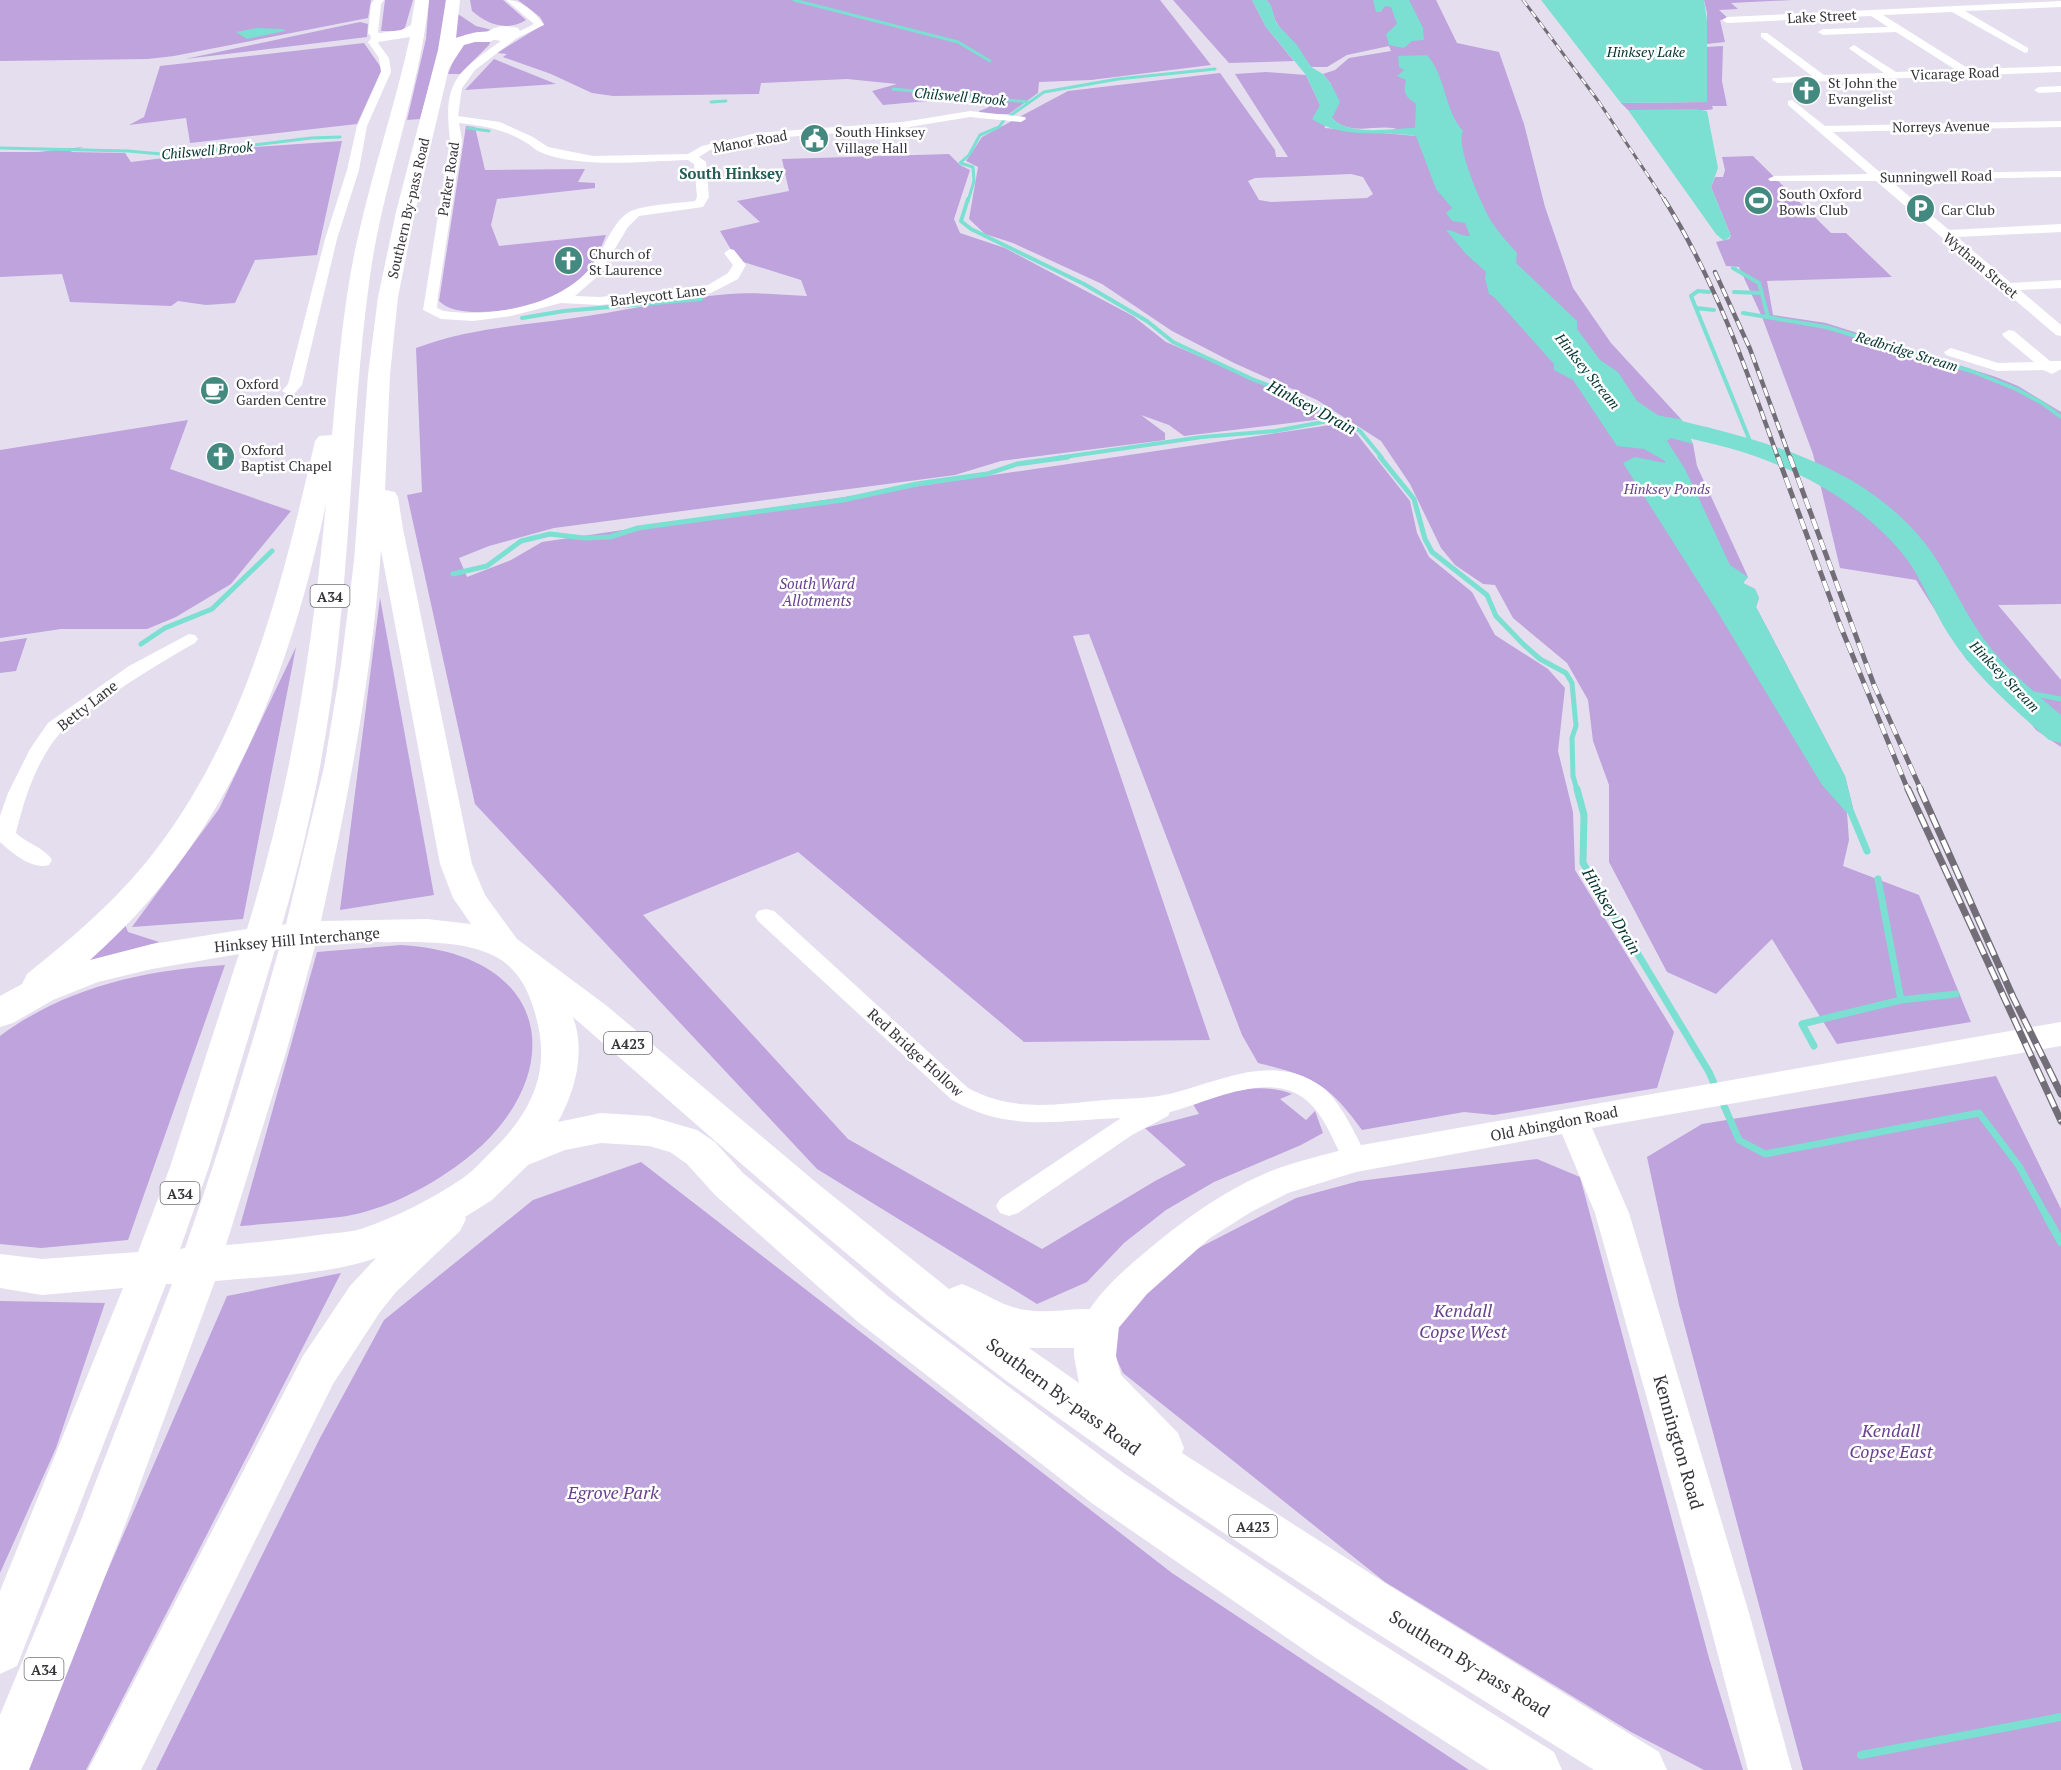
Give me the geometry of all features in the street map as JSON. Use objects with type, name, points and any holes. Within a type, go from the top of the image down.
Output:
[{"type":"highway","name":"Southern By-pass Road","points":[[361,403],[361,274],[370,226],[416,51],[422,0]]},
{"type":"highway","points":[[463,9],[502,37]]},
{"type":"highway","name":"Southern By-pass Road","points":[[361,403],[384,321],[393,268],[449,37],[463,9]]},
{"type":"highway","points":[[378,37],[405,34],[420,26]]},
{"type":"highway","points":[[378,37],[409,42],[416,51]]},
{"type":"highway","points":[[441,68],[453,53],[458,42],[474,37],[502,37]]},
{"type":"highway","points":[[6,1009],[97,934],[135,896],[169,855],[224,765],[260,687],[280,631],[306,537],[330,428],[361,403],[390,529],[456,864],[470,898],[548,998],[559,1028],[559,1068],[552,1098],[538,1123],[514,1154],[381,1280],[365,1299],[318,1370],[114,1770]]},
{"type":"highway","name":"A34","points":[[0,1649],[33,1572],[175,1208],[249,977],[298,803],[327,627],[346,427],[361,403]]},
{"type":"highway","name":"A34","points":[[3,1770],[144,1418],[250,1114],[292,968],[332,802],[360,628],[370,525],[361,403]]},
{"type":"highway","name":"Hinksey Hill Interchange","points":[[6,1009],[68,980],[114,965],[203,948],[373,930],[444,933],[517,956]]},
{"type":"highway","name":"Southern By-pass Road","points":[[517,956],[592,1011],[880,1259],[1038,1379],[1215,1502],[1641,1770]]},
{"type":"highway","points":[[514,1154],[561,1136],[601,1128],[649,1131],[683,1141],[701,1153],[729,1184],[873,1309],[1109,1489],[1333,1641],[1536,1770]]},
{"type":"highway","points":[[418,1246],[452,1226],[526,1173],[555,1160],[582,1152],[611,1148],[654,1150],[678,1156],[729,1184]]},
{"type":"highway","points":[[0,1271],[42,1277],[280,1258],[363,1246],[427,1219],[478,1189]]},
{"type":"highway","points":[[880,1259],[1002,1323],[1059,1332],[1098,1326],[1095,1356],[1101,1384],[1215,1502]]},
{"type":"street","points":[[289,391],[295,385],[331,239],[353,170],[362,126],[386,72],[384,58],[373,42],[378,37],[373,33],[376,4],[379,0]]},
{"type":"street","name":"Parker Road","points":[[511,0],[535,19],[539,25],[502,37],[465,72],[458,82],[451,106],[456,140],[430,296],[430,310],[436,315],[465,317],[532,307],[558,299]]},
{"type":"street","name":"Lake Street","points":[[1727,20],[2061,4]]},
{"type":"street","points":[[1954,9],[2025,50]]},
{"type":"street","points":[[1873,13],[1968,73]]},
{"type":"street","points":[[1823,32],[1898,29]]},
{"type":"street","points":[[1764,35],[1823,79]]},
{"type":"street","points":[[1854,48],[1895,76]]},
{"type":"street","points":[[2006,50],[2061,83]]},
{"type":"street","name":"Vicarage Road","points":[[1778,81],[2061,69]]},
{"type":"street","points":[[2039,90],[2061,89]]},
{"type":"street","name":"Wytham Street","points":[[1792,103],[1876,178],[2061,333]]},
{"type":"street","name":"Manor Road","points":[[452,119],[496,124],[529,139],[544,150],[592,159],[690,157],[714,146],[777,135],[893,126],[970,114],[1013,118]]},
{"type":"street","name":"Norreys Avenue","points":[[1821,129],[2061,124]]},
{"type":"street","points":[[558,299],[579,287],[594,273],[608,254],[617,234],[629,217],[647,211],[699,204],[703,197],[700,162],[690,157]]},
{"type":"street","name":"Sunningwell Road","points":[[1774,179],[2061,174]]},
{"type":"street","points":[[1944,234],[2061,228]]},
{"type":"street","name":"Barleycott Lane","points":[[558,299],[600,301],[711,289],[733,276],[740,265],[732,256]]},
{"type":"street","points":[[2007,287],[2061,284]]},
{"type":"street","points":[[2009,333],[2054,365],[2061,377]]},
{"type":"street","points":[[1951,352],[1997,367],[2054,365]]},
{"type":"street","name":"Betty Lane","points":[[42,860],[2,835],[24,781],[56,727],[139,666],[189,639]]},
{"type":"street","name":"Red Bridge Hollow","points":[[766,916],[960,1094],[988,1108],[1034,1115],[1170,1104]]},
{"type":"street","name":"Old Abingdon Road","points":[[1098,1326],[1134,1283],[1198,1228],[1239,1202],[1278,1183],[1356,1160],[1677,1100],[2061,1034]]},
{"type":"street","name":"Red Bridge Hollow","points":[[1009,1206],[1123,1128],[1170,1104],[1240,1080],[1281,1080],[1308,1089],[1328,1106],[1344,1142],[1356,1160]]},
{"type":"street","name":"Kennington Road","points":[[1572,1119],[1612,1213],[1728,1613],[1770,1770]]},
{"type":"green space","points":[[0,0],[371,0],[368,18],[174,56],[148,59],[0,61]]},
{"type":"green space","points":[[385,0],[413,0],[404,31],[381,31]]},
{"type":"green space","points":[[429,0],[446,0],[442,38],[420,119],[407,120],[426,39]]},
{"type":"green space","points":[[470,0],[503,0],[526,20],[519,24],[505,26],[491,23],[472,11]]},
{"type":"green space","points":[[518,0],[1160,0],[1211,65],[1091,80],[1039,82],[1038,93],[1009,114],[981,114],[979,111],[991,104],[986,100],[972,97],[883,105],[872,91],[897,84],[847,79],[761,83],[759,94],[613,96],[592,93],[551,74],[503,57],[507,54],[497,53],[544,24],[540,17]]},
{"type":"green space","points":[[1173,0],[1252,0],[1266,27],[1294,61],[1229,63]]},
{"type":"green space","points":[[1266,0],[1436,0],[1457,43],[1499,52],[1524,124],[1545,207],[1573,288],[1611,343],[1681,419],[1693,444],[1697,466],[1748,577],[1743,583],[1755,589],[1759,598],[1756,607],[1845,776],[1853,808],[1847,813],[1849,840],[1843,866],[1919,895],[1971,1022],[1837,1044],[1772,939],[1716,994],[1667,972],[1609,862],[1609,785],[1593,741],[1588,700],[1567,663],[1513,618],[1495,585],[1483,584],[1455,565],[1441,548],[1410,484],[1381,441],[1317,400],[1234,363],[1172,331],[1102,284],[1013,243],[985,234],[969,219],[978,167],[966,161],[982,137],[1068,91],[1220,73],[1275,150],[1276,157],[1288,157],[1235,74],[1266,72],[1306,75],[1320,105],[1325,128],[1416,136],[1393,128],[1346,127],[1332,118],[1331,84],[1323,74],[1335,70],[1349,58],[1391,51],[1389,46],[1347,55],[1327,67],[1311,67],[1278,25]],"holes":[[[1351,174],[1363,177],[1373,194],[1367,198],[1271,202],[1259,200],[1248,181],[1255,178]]]},
{"type":"green space","points":[[1704,0],[1792,0],[1731,3],[1738,9],[1719,10],[1729,19],[1720,20],[1725,42],[1706,44],[1707,13]]},
{"type":"green space","points":[[458,14],[476,26],[492,30],[455,38]]},
{"type":"green space","points":[[360,22],[368,24],[367,37],[185,59]]},
{"type":"green space","points":[[491,41],[460,74],[448,74],[461,42]]},
{"type":"green space","points":[[364,43],[382,69],[357,124],[190,143],[186,118],[129,125],[144,117],[160,66]]},
{"type":"green space","points":[[1723,46],[1722,81],[1727,106],[1712,106],[1713,109],[1699,110],[1628,110],[1621,103],[1706,102],[1706,47]]},
{"type":"green space","points":[[494,59],[556,84],[465,90]]},
{"type":"green space","points":[[466,126],[475,127],[485,170],[585,169],[578,182],[595,183],[595,188],[497,199],[491,225],[499,246],[606,235],[596,259],[587,272],[568,287],[547,299],[532,305],[484,312],[458,310],[447,307],[439,301]]},
{"type":"green space","points":[[342,141],[317,255],[255,260],[235,303],[206,305],[178,301],[171,306],[70,302],[62,274],[0,277],[0,152],[38,152],[83,147],[70,152],[125,153],[131,162],[255,147]]},
{"type":"green space","name":"South Ward Allotments","points":[[949,154],[960,165],[970,170],[954,219],[960,233],[1005,248],[1133,316],[1166,342],[1297,398],[1331,418],[1184,436],[1169,425],[1141,415],[1165,433],[1165,440],[1001,461],[955,475],[554,528],[489,546],[459,558],[467,577],[511,560],[542,542],[1337,424],[1356,433],[1410,501],[1417,533],[1429,557],[1472,592],[1495,635],[1548,669],[1565,688],[1558,751],[1573,812],[1575,870],[1674,1032],[1657,1088],[1494,1115],[1464,1112],[1362,1130],[1340,1102],[1318,1084],[1293,1072],[1258,1063],[1242,1035],[1089,634],[1073,636],[1210,1040],[1024,1042],[798,852],[643,915],[848,1139],[1042,1249],[1186,1165],[1145,1128],[1199,1114],[1191,1101],[1229,1092],[1267,1088],[1292,1094],[1280,1099],[1306,1120],[1315,1111],[1323,1133],[1301,1145],[1214,1182],[1166,1210],[1124,1243],[1087,1282],[1037,1304],[817,1169],[475,804],[407,495],[422,492],[416,348],[472,332],[709,296],[758,293],[807,296],[801,280],[737,260],[720,231],[760,222],[737,201],[789,191],[782,159]]},
{"type":"green space","points":[[1753,156],[1831,233],[1846,233],[1892,277],[1767,281],[1773,315],[1826,323],[1996,377],[2018,386],[2061,412],[2061,604],[1998,605],[2061,680],[2061,747],[2036,730],[2024,714],[1966,659],[1916,580],[1840,568],[1813,454],[1762,317],[1739,267],[1726,266],[1716,242],[1729,239],[1731,236],[1711,187],[1715,177],[1723,177],[1725,170],[1722,157]]},
{"type":"green space","points":[[188,420],[170,469],[291,511],[231,584],[176,617],[147,629],[61,629],[0,638],[0,450]]},
{"type":"green space","points":[[380,598],[434,895],[340,910]]},
{"type":"green space","points":[[27,638],[16,671],[0,673],[0,642]]},
{"type":"green space","points":[[296,647],[243,919],[132,927],[219,809]]},
{"type":"green space","points":[[123,920],[128,932],[159,942],[90,964],[88,949]]},
{"type":"green space","points":[[401,945],[456,954],[495,974],[521,1001],[532,1034],[529,1069],[514,1106],[486,1142],[445,1174],[395,1201],[354,1215],[240,1226],[317,952]]},
{"type":"green space","points":[[225,965],[128,1240],[41,1248],[0,1244],[0,1036],[25,1019],[52,1005],[107,984],[165,971]]},
{"type":"green space","name":"Kendall Copse East","points":[[1996,1076],[2061,1209],[2061,1770],[1803,1770],[1679,1305],[1647,1157],[1702,1124]]},
{"type":"green space","name":"Kendall Copse West","points":[[1537,1159],[1580,1177],[1709,1658],[1743,1770],[1704,1770],[1631,1732],[1385,1582],[1123,1373],[1114,1354],[1116,1329],[1127,1310],[1181,1257],[1296,1198],[1359,1181]]},
{"type":"green space","name":"Egrove Park","points":[[641,1162],[1172,1573],[1469,1770],[156,1770],[320,1438],[384,1320],[533,1200]]},
{"type":"green space","points":[[341,1273],[86,1770],[21,1770],[227,1296]]},
{"type":"green space","points":[[0,1301],[105,1303],[56,1448],[0,1573]]},
{"type":"water","name":"Hinksey Ponds","points":[[1252,0],[1266,0],[1271,5],[1276,23],[1297,45],[1311,67],[1323,74],[1331,84],[1340,102],[1332,118],[1349,128],[1371,130],[1415,128],[1416,104],[1406,94],[1406,80],[1397,76],[1404,70],[1399,67],[1398,56],[1427,55],[1433,63],[1452,113],[1463,131],[1463,150],[1477,192],[1493,224],[1517,253],[1516,263],[1577,321],[1577,329],[1600,360],[1618,372],[1637,401],[1659,416],[1681,419],[1693,444],[1671,438],[1667,441],[1685,469],[1730,565],[1748,577],[1743,583],[1755,589],[1759,598],[1756,607],[1845,776],[1853,808],[1847,813],[1822,785],[1720,616],[1623,463],[1635,457],[1665,463],[1665,461],[1644,449],[1617,446],[1573,380],[1554,370],[1554,364],[1489,294],[1485,278],[1486,272],[1466,254],[1446,230],[1470,236],[1465,223],[1452,221],[1446,213],[1452,208],[1436,189],[1416,136],[1336,130],[1312,119],[1320,105],[1306,75],[1266,27]]},
{"type":"water","points":[[1373,0],[1409,0],[1423,28],[1424,40],[1412,41],[1404,48],[1389,45],[1386,34],[1397,24],[1391,7],[1385,6],[1381,12],[1376,12]]},
{"type":"water","name":"Hinksey Lake","points":[[1541,0],[1704,0],[1707,21],[1707,102],[1621,103]]},
{"type":"water","points":[[258,28],[285,31],[247,39],[236,32]]},
{"type":"water","points":[[1695,109],[1707,111],[1718,168],[1711,187],[1731,236],[1724,241],[1716,234],[1628,110]]},
{"type":"waterway","points":[[794,0],[958,42],[990,61]]},
{"type":"waterway","name":"Hinksey Drain","points":[[968,201],[974,181],[973,167],[960,163],[969,155],[980,135],[999,127],[1004,120],[1044,92],[1118,79],[1215,69]]},
{"type":"waterway","name":"Chilswell Brook","points":[[893,89],[1028,102]]},
{"type":"waterway","name":"Chilswell Brook","points":[[711,102],[726,101]]},
{"type":"waterway","name":"Chilswell Brook","points":[[468,128],[489,131]]},
{"type":"waterway","name":"Chilswell Brook","points":[[1,148],[128,151],[172,155],[311,138],[340,137]]},
{"type":"waterway","name":"Hinksey Drain","points":[[968,199],[961,221],[971,229],[1084,284],[1147,321],[1173,342],[1252,379],[1296,396],[1338,419]]},
{"type":"waterway","points":[[1733,268],[1759,283],[1762,293]]},
{"type":"waterway","points":[[1709,292],[1698,291],[1691,296],[1752,446]]},
{"type":"waterway","points":[[1734,292],[1762,293]]},
{"type":"waterway","points":[[1762,293],[1768,317]]},
{"type":"waterway","points":[[522,318],[564,311],[701,299]]},
{"type":"waterway","name":"Redbridge Stream","points":[[1696,308],[1714,310]]},
{"type":"waterway","name":"Redbridge Stream","points":[[1743,313],[1826,327],[1971,371],[2016,389],[2042,403],[2061,417]]},
{"type":"waterway","name":"Hinksey Stream","points":[[1637,418],[1738,442],[1774,454],[1839,485],[1878,513],[1896,529],[1921,558],[1973,647],[2015,692],[2061,733]]},
{"type":"waterway","points":[[1057,458],[1202,437],[1275,431],[1338,419]]},
{"type":"waterway","name":"Hinksey Drain","points":[[1338,419],[1360,431],[1382,458]]},
{"type":"waterway","points":[[453,574],[487,566],[521,541],[550,534],[584,538],[610,537],[638,528],[843,500],[917,484],[987,474],[1017,464],[1068,457]]},
{"type":"waterway","name":"Hinksey Drain","points":[[1380,457],[1414,499],[1425,539],[1432,552],[1487,595],[1496,616],[1524,645],[1540,659],[1566,673],[1572,683],[1576,726],[1572,738],[1573,776],[1577,790]]},
{"type":"waterway","points":[[141,644],[165,628],[212,609],[272,551]]},
{"type":"waterway","points":[[2014,690],[2061,699]]},
{"type":"waterway","name":"Hinksey Drain","points":[[1577,789],[1584,815],[1583,863],[1709,1072],[1717,1090]]},
{"type":"waterway","points":[[1850,810],[1867,851]]},
{"type":"waterway","points":[[1878,879],[1901,1000]]},
{"type":"waterway","points":[[1901,1000],[1956,994]]},
{"type":"waterway","points":[[1814,1046],[1802,1024],[1901,1000]]},
{"type":"waterway","name":"Hinksey Drain","points":[[1721,1099],[1739,1140],[1765,1154],[1979,1113],[2019,1166],[2048,1219]]},
{"type":"waterway","name":"Hinksey Drain","points":[[2047,1217],[2061,1242]]},
{"type":"waterway","points":[[1861,1755],[2061,1717]]},
{"type":"railway","points":[[1523,0],[1599,102],[1665,201]]},
{"type":"railway","points":[[1664,199],[1714,293],[1778,458]]},
{"type":"railway","points":[[1715,272],[1750,349],[1790,458]]},
{"type":"railway","points":[[1778,457],[1840,625],[1908,790]]},
{"type":"railway","points":[[1790,457],[1874,685],[1921,790]]},
{"type":"railway","points":[[1908,789],[2061,1121]]},
{"type":"railway","points":[[1920,789],[2013,997],[2061,1094]]},
{"type":"place","name":"St John the Evangelist","points":[[1807,90]]},
{"type":"place","name":"South Hinksey Village Hall","points":[[814,139]]},
{"type":"place","name":"South Oxford Bowls Club","points":[[1758,201]]},
{"type":"place","name":"Car Club","points":[[1920,209]]},
{"type":"place","name":"Church of St Laurence","points":[[568,261]]},
{"type":"place","name":"Oxford Garden Centre","points":[[215,391]]},
{"type":"place","name":"Oxford Baptist Chapel","points":[[220,457]]},
{"type":"district","name":"South Hinksey","points":[[731,173]]}]
